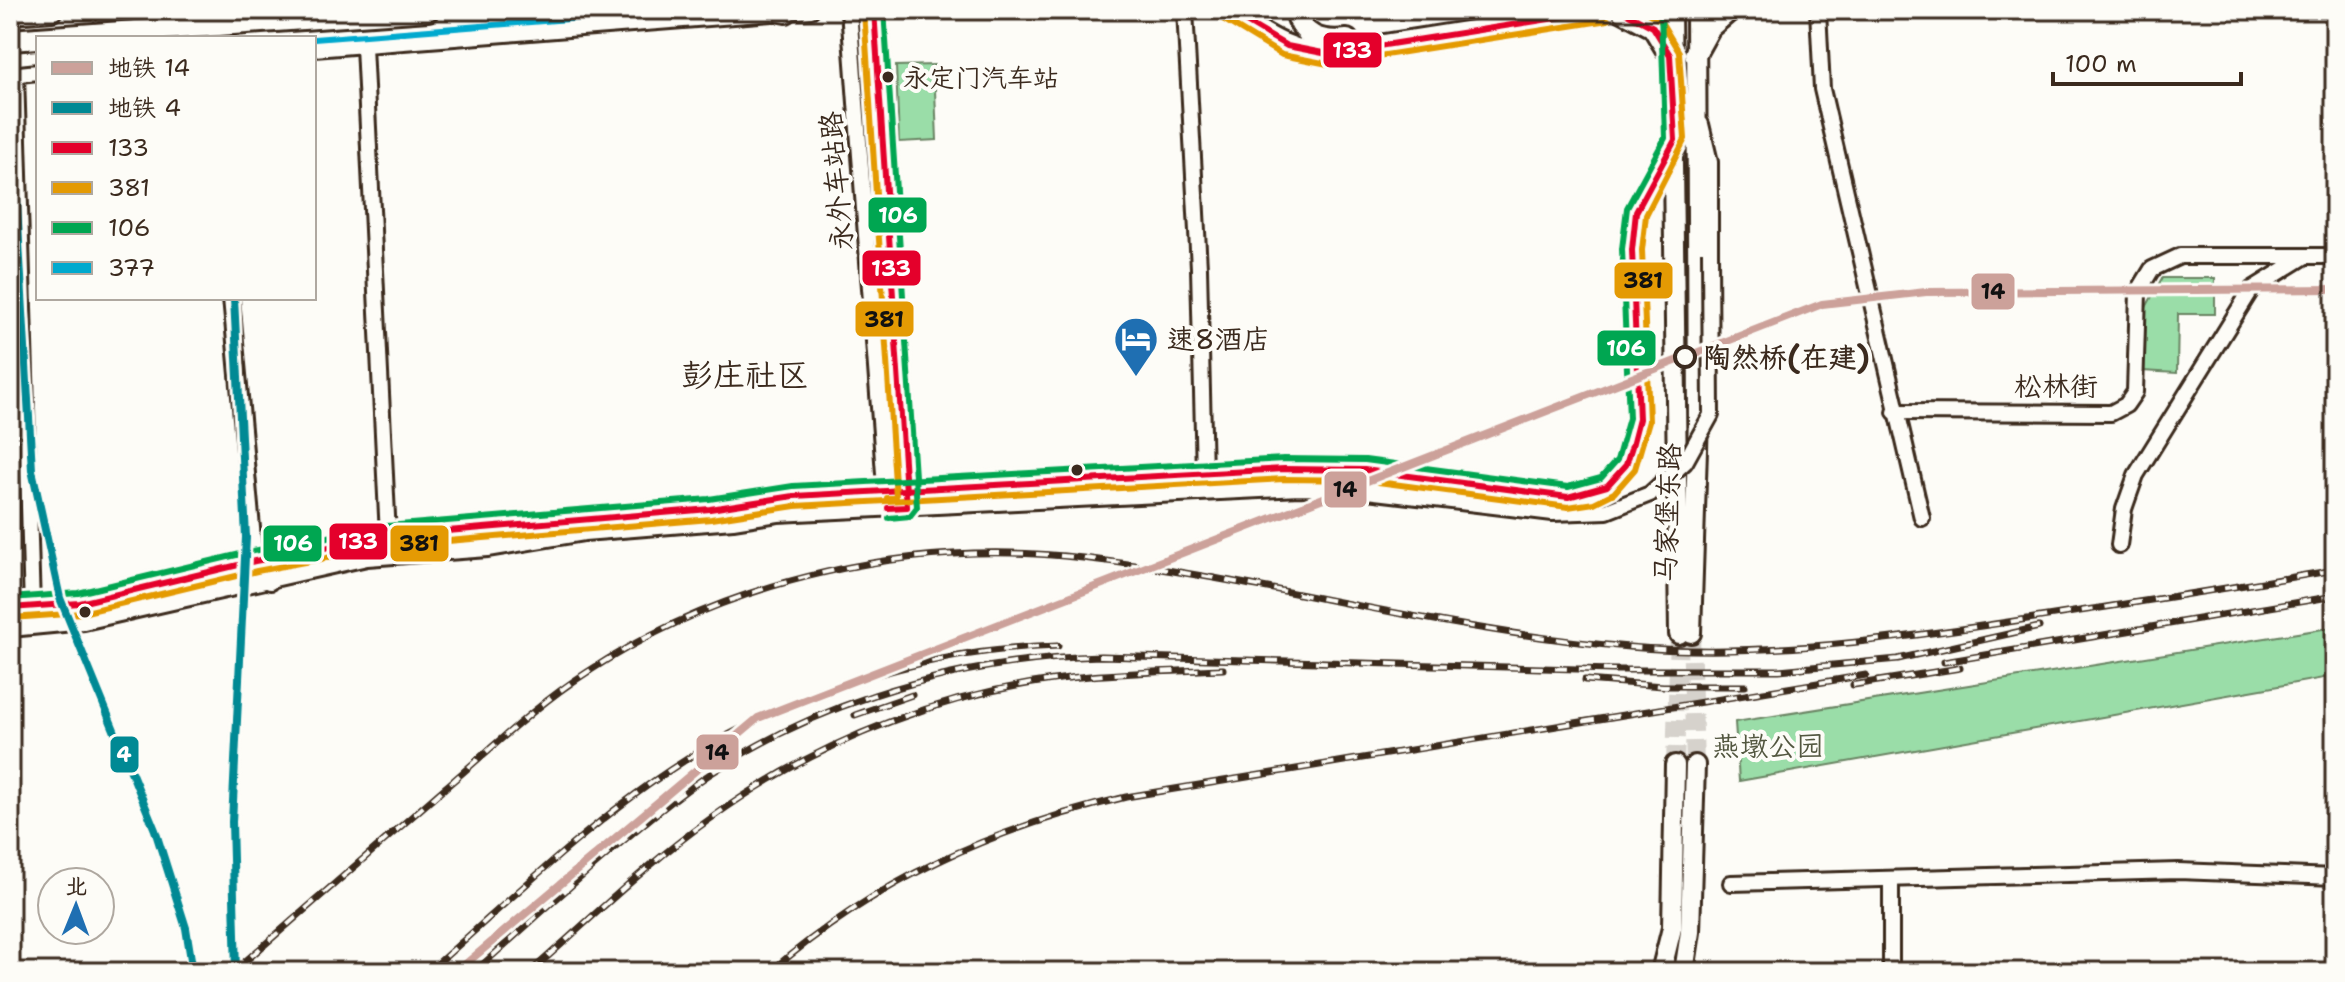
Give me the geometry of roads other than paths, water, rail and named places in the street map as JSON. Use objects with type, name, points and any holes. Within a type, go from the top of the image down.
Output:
[{"type":"highway","points":[[10,13],[52,10]]},
{"type":"highway","points":[[66,36],[428,10]]},
{"type":"highway","points":[[1226,10],[1286,48],[1303,54],[1328,54],[1606,10]]},
{"type":"highway","points":[[1296,10],[1303,30],[1316,39],[1329,41],[1549,10]]},
{"type":"highway","points":[[1621,10],[1653,27],[1670,55]]},
{"type":"highway","points":[[1695,54],[1710,27],[1730,10]]},
{"type":"highway","points":[[10,40],[36,38]]},
{"type":"main road","name":"马家堡东路","points":[[1671,10],[1685,633],[1698,419],[1696,10]]},
{"type":"main road","points":[[1661,972],[1672,928],[1675,765]]},
{"type":"main road","points":[[1684,972],[1690,932],[1695,765]]},
{"type":"street","points":[[316,49],[811,10]]},
{"type":"street","name":"永外车站路","points":[[849,10],[887,508]]},
{"type":"street","name":"永外车站路","points":[[874,10],[907,507]]},
{"type":"street","points":[[1185,10],[1199,268],[1204,474]]},
{"type":"street","points":[[1818,10],[1822,89],[1922,518]]},
{"type":"street","points":[[364,46],[388,536]]},
{"type":"street","points":[[32,607],[13,74],[36,72]]},
{"type":"street","points":[[10,629],[84,622],[367,558],[488,549],[584,533],[733,521],[778,514],[1299,488],[1350,489],[1553,513],[1607,511],[1650,494],[1685,462],[1711,415],[1710,162],[1695,101]]},
{"type":"street","points":[[10,608],[80,603],[255,561],[388,536],[503,529],[568,519],[905,489],[1284,469],[1364,470],[1568,497],[1591,493],[1607,486],[1626,465],[1639,419],[1632,250],[1636,212],[1675,140]]},
{"type":"street","name":"松林街","points":[[1895,412],[2111,413],[2126,405],[2135,392],[2138,292],[2152,269],[2180,256],[2335,256]]},
{"type":"street","points":[[2119,545],[2124,509],[2136,475],[2251,290],[2305,256]]},
{"type":"street","points":[[231,300],[255,561],[270,582]]},
{"type":"street","points":[[1731,883],[2178,871],[2335,877]]},
{"type":"street","points":[[1891,879],[1891,972]]},
{"type":"tunnel","points":[[1691,633],[1695,765]]},
{"type":"tunnel","points":[[1675,765],[1679,634]]},
{"type":"railway","points":[[233,972],[514,727],[586,673],[642,640],[700,612],[825,572],[954,554],[1019,553],[1083,558],[1220,579],[1560,640],[1629,647],[1730,650],[1832,644],[1933,633],[2335,570]]},
{"type":"railway","points":[[1944,662],[2335,596]]},
{"type":"railway","points":[[474,972],[621,843],[718,769],[768,740],[821,715],[930,679],[987,667],[1101,656],[1613,670],[1779,670],[1898,659],[2039,627]]},
{"type":"railway","points":[[428,972],[606,816],[713,743],[806,699],[855,681],[956,657],[1007,649],[1058,646]]},
{"type":"railway","points":[[1853,685],[1960,668]]},
{"type":"railway","points":[[530,972],[686,836],[752,790],[843,741],[939,705],[1039,682],[1223,669]]},
{"type":"railway","points":[[770,972],[852,910],[937,862],[982,842],[1076,810],[1126,797],[1866,675]]},
{"type":"railway","points":[[1585,680],[1663,686],[1745,686]]},
{"type":"railway","points":[[855,715],[912,695]]},
{"type":"metro line","name":"4","points":[[10,84],[32,470],[60,598],[155,830],[186,928],[193,972]]},
{"type":"metro line","name":"14","points":[[456,972],[758,718],[1822,304],[1926,292],[2335,289]]},
{"type":"metro line","name":"4","points":[[234,300],[246,537],[232,822],[236,972]]},
{"type":"place","name":"永定门汽车站","points":[[888,77]]},
{"type":"place","name":"陶然桥(在建)","points":[[1685,357]]},
{"type":"place","name":"速8酒店","points":[[1136,378]]},
{"type":"district","name":"彭庄社区","points":[[745,374]]},
{"type":"park label","name":"燕墩公园","points":[[1768,746]]}]
